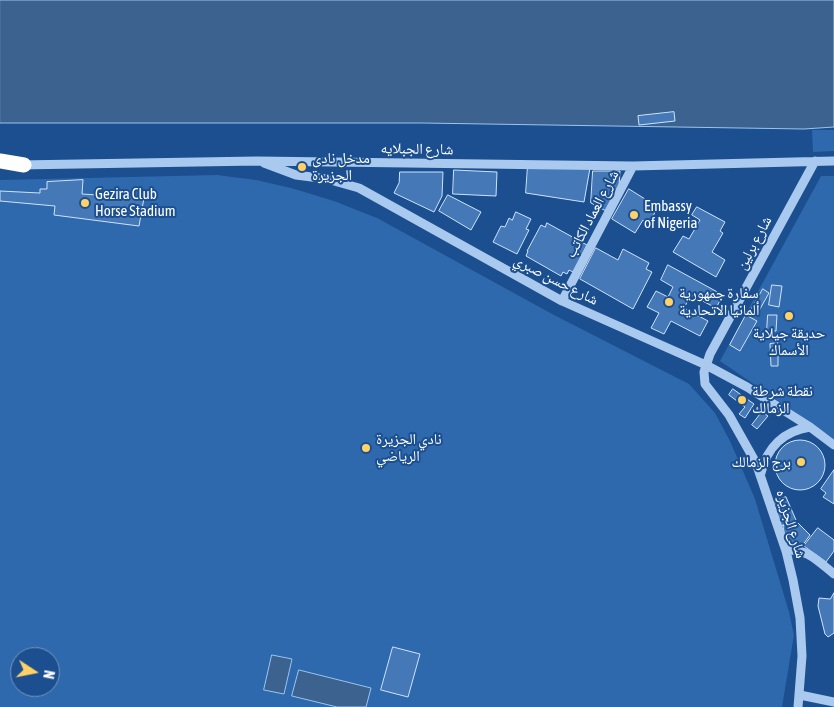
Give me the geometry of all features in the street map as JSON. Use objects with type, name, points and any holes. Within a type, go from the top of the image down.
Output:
[{"type":"highway","points":[[0,160],[24,165]]},
{"type":"street","name":"شارع الجبلايه","points":[[0,165],[257,161],[633,166],[834,161]]},
{"type":"street","name":"شارع حسن صبري","points":[[257,161],[296,175],[327,179],[359,188],[562,301],[706,365],[747,387],[810,427],[834,445]]},
{"type":"street","name":"شارع برلين","points":[[706,365],[815,161]]},
{"type":"street","name":"شارع العماد الكاتب","points":[[562,301],[633,166]]},
{"type":"street","name":"شارع الجزيره","points":[[706,365],[703,375],[705,384],[729,415],[752,453],[761,474],[786,551],[800,618],[802,656],[798,707]]},
{"type":"street","points":[[761,474],[765,458],[774,445],[790,432],[810,427]]},
{"type":"street","points":[[786,551],[793,550],[808,554],[834,574]]},
{"type":"street","points":[[800,695],[834,702]]},
{"type":"shaded area","points":[[0,0],[834,0],[834,127],[804,129],[422,123],[0,123]]},
{"type":"shaded area","points":[[812,130],[834,130],[834,151],[813,152]]},
{"type":"shaded area","name":"نادي الجزيرة الرياضي","points":[[217,175],[256,180],[291,188],[334,201],[377,218],[554,315],[689,384],[715,413],[730,441],[755,499],[789,612],[794,635],[782,707],[0,707],[0,180]]},
{"type":"shaded area","name":"حديقة جيلاية الأسماك","points":[[821,176],[834,176],[834,439],[720,361]]},
{"type":"shaded area","points":[[272,655],[292,659],[284,694],[264,690]]},
{"type":"shaded area","points":[[299,670],[371,688],[366,707],[337,707],[292,696]]},
{"type":"building","points":[[674,112],[675,121],[639,125],[638,116]]},
{"type":"building","points":[[528,165],[590,168],[584,202],[526,193]]},
{"type":"building","points":[[454,170],[497,172],[496,196],[453,194]]},
{"type":"building","points":[[593,171],[620,171],[619,187],[606,211],[591,203]]},
{"type":"building","points":[[400,172],[443,172],[442,196],[434,212],[394,193],[399,183]]},
{"type":"building","name":"Gezira Club Horse Stadium","points":[[83,180],[82,194],[144,198],[139,226],[54,215],[55,206],[0,201],[0,191],[40,193],[40,189],[47,189],[47,182]]},
{"type":"building","name":"Embassy of Nigeria","points":[[629,189],[653,204],[651,208],[656,211],[648,224],[643,220],[635,233],[612,219]]},
{"type":"building","points":[[448,195],[481,212],[471,230],[439,211]]},
{"type":"building","points":[[697,207],[725,222],[720,231],[723,233],[712,252],[725,260],[716,277],[673,252],[683,236],[689,239],[700,220],[692,215]]},
{"type":"building","points":[[516,212],[531,219],[526,229],[529,230],[517,254],[493,242],[501,226],[505,227],[509,218],[512,220]]},
{"type":"building","points":[[547,223],[587,245],[573,272],[569,270],[567,274],[563,272],[561,276],[526,256],[541,225],[545,227]]},
{"type":"building","points":[[596,248],[618,260],[623,249],[649,263],[646,269],[652,272],[633,309],[580,279]]},
{"type":"building","name":"سفارة جمهورية ألمانيا الاتحادية","points":[[668,265],[723,295],[716,308],[691,295],[684,308],[708,321],[700,336],[671,321],[664,334],[651,328],[659,313],[647,307],[656,291],[668,297],[673,287],[661,280]]},
{"type":"building","points":[[772,285],[782,286],[779,307],[769,305]]},
{"type":"building","points":[[763,289],[769,293],[756,316],[750,312]]},
{"type":"building","points":[[746,315],[757,321],[740,351],[730,345]]},
{"type":"building","points":[[768,315],[777,315],[776,331],[767,331]]},
{"type":"building","points":[[778,343],[778,366],[771,366],[770,344]]},
{"type":"building","name":"نقطة شرطة الزمالك","points":[[733,389],[754,404],[745,418],[739,414],[745,407],[729,395]]},
{"type":"building","points":[[762,412],[768,416],[757,429],[752,425]]},
{"type":"building","name":"برج الزمالك","points":[[800,440],[818,447],[825,465],[818,483],[800,490],[782,483],[775,465],[782,447]]},
{"type":"building","points":[[834,470],[834,504],[823,497],[826,493],[821,489]]},
{"type":"building","points":[[786,497],[796,520],[781,526],[771,503]]},
{"type":"building","points":[[796,521],[810,535],[802,546],[787,549],[783,526]]},
{"type":"building","points":[[818,528],[834,540],[834,551],[826,562],[804,546]]},
{"type":"building","points":[[834,593],[834,633],[828,637],[825,634],[818,606],[819,598],[830,599]]},
{"type":"building","points":[[393,647],[420,654],[408,697],[381,690]]},
{"type":"place","name":"مدخل نادى الجزيرة","points":[[302,167]]},
{"type":"place","name":"Gezira Club Horse Stadium","points":[[85,203]]},
{"type":"place","name":"Embassy of Nigeria","points":[[634,215]]},
{"type":"place","name":"سفارة جمهورية ألمانيا الاتحادية","points":[[669,302]]},
{"type":"place","name":"حديقة جيلاية الأسماك","points":[[789,316]]},
{"type":"place","name":"نقطة شرطة الزمالك","points":[[742,400]]},
{"type":"place","name":"نادي الجزيرة الرياضي","points":[[366,448]]},
{"type":"place","name":"برج الزمالك","points":[[801,462]]}]
